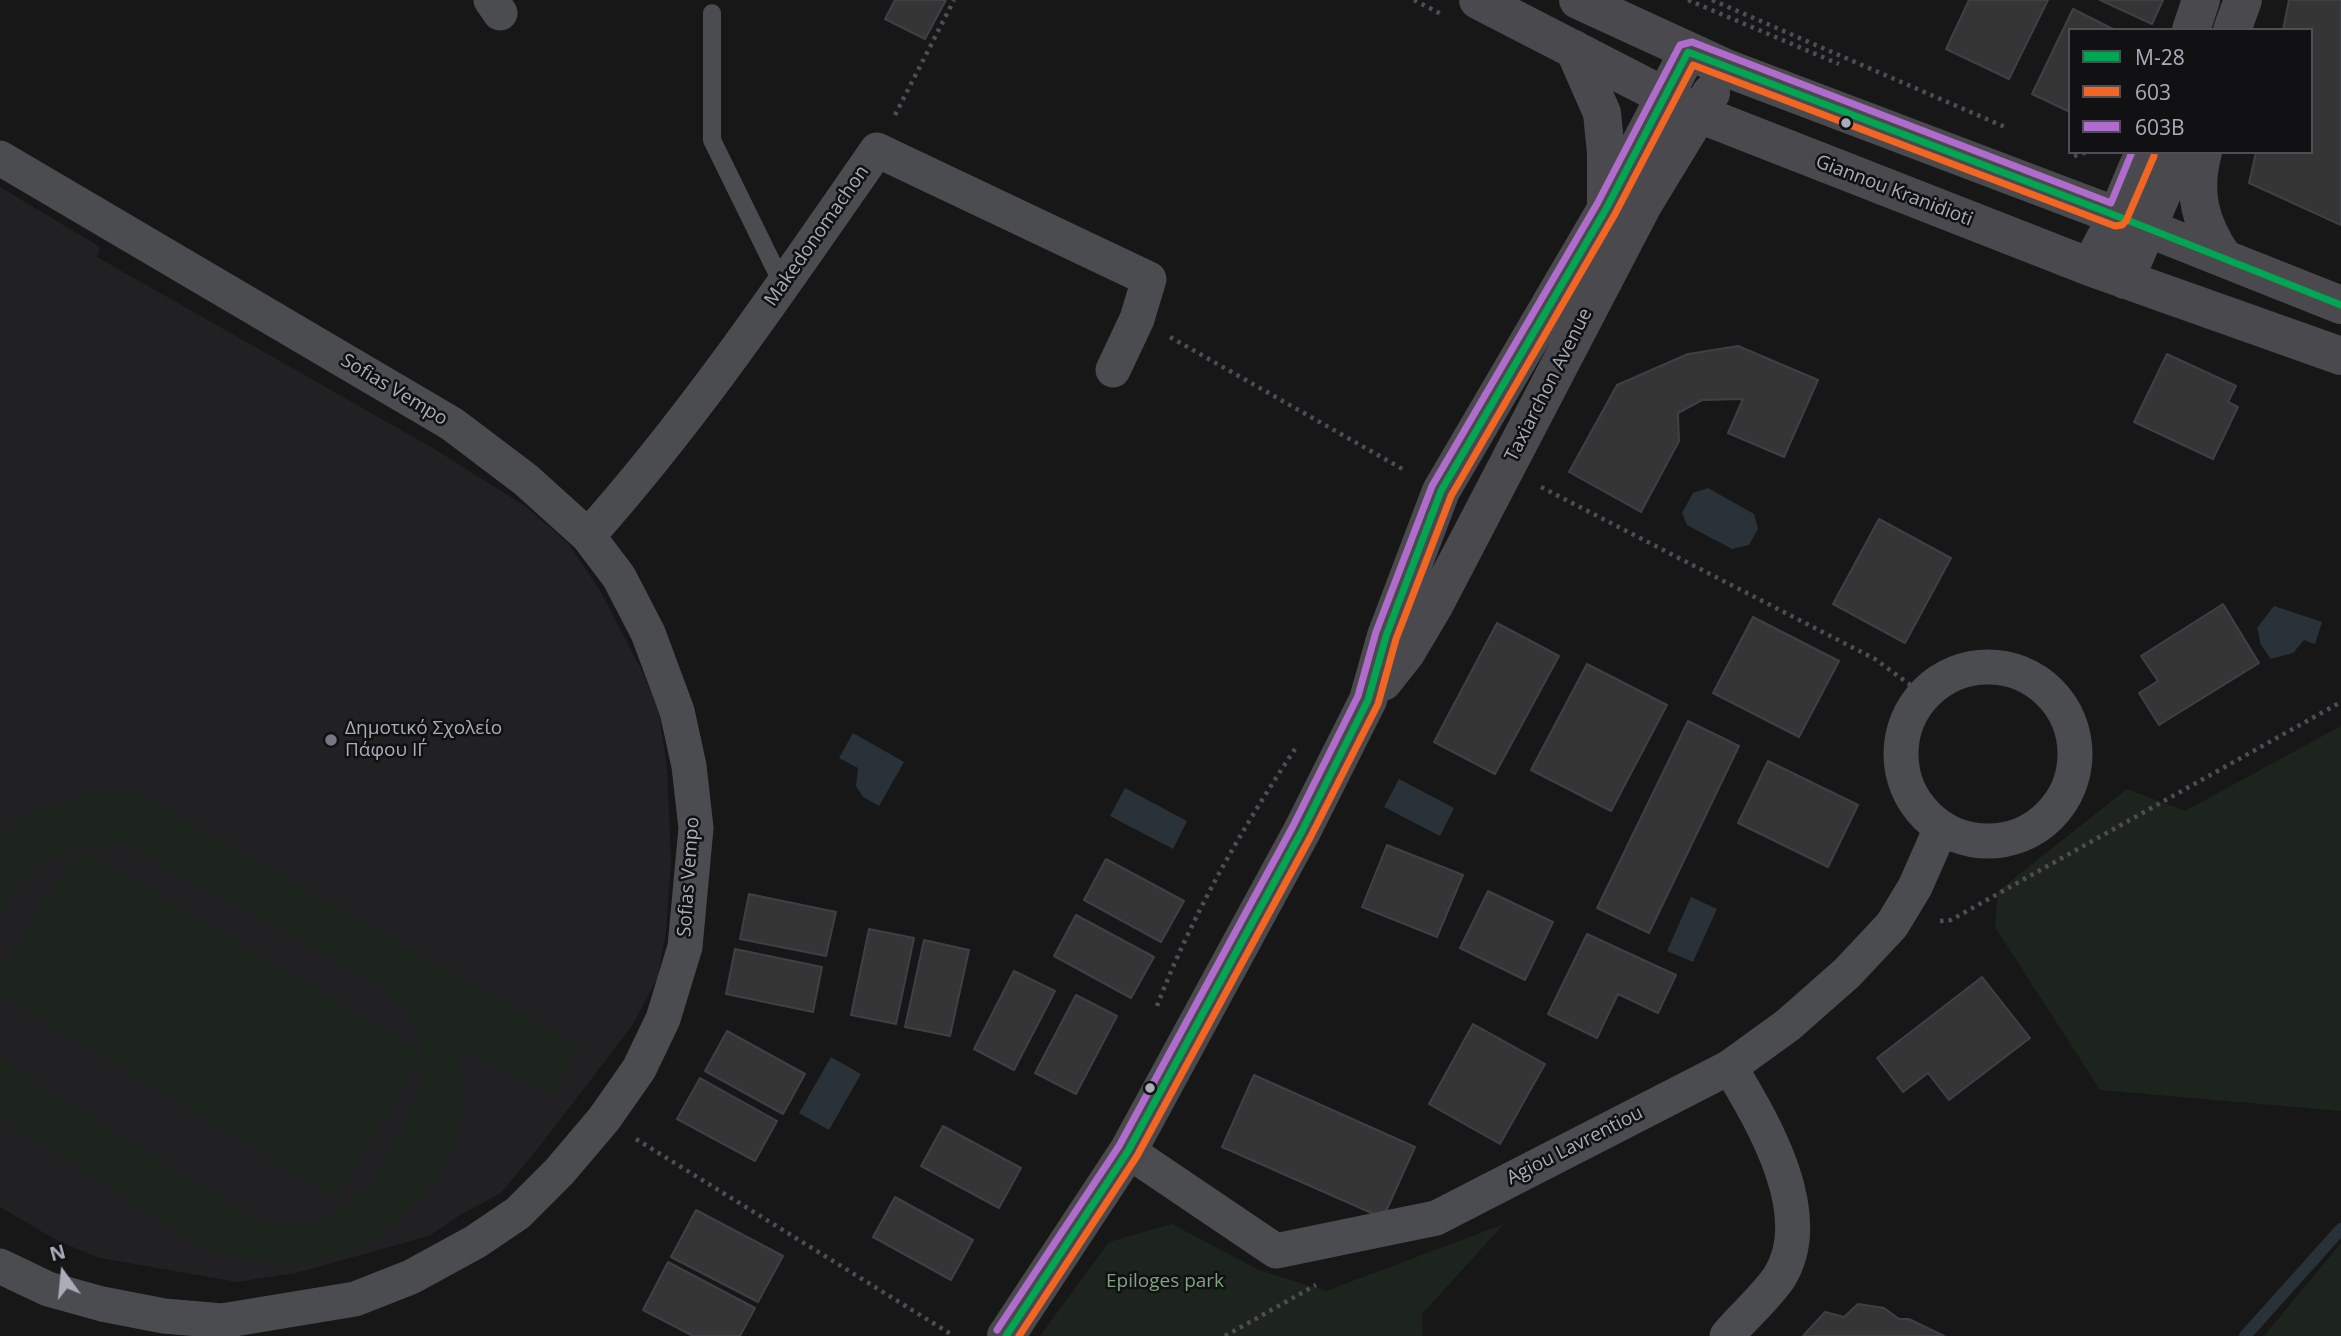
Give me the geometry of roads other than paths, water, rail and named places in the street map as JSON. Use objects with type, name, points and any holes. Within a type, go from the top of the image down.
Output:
[{"type":"main road","points":[[1578,0],[1727,68],[2223,257],[2341,305]]},
{"type":"main road","points":[[2192,28],[2201,0]]},
{"type":"main road","points":[[2233,28],[2242,0]]},
{"type":"main road","points":[[1463,9],[1574,49],[1666,96]]},
{"type":"main road","points":[[1574,49],[1602,113],[1606,153],[1605,209]]},
{"type":"main road","name":"Taxiarchon Avenue","points":[[1006,1336],[1128,1151],[1302,831],[1368,700],[1386,636],[1441,491],[1605,209],[1688,52]]},
{"type":"main road","name":"Taxiarchon Avenue","points":[[1368,700],[1406,653],[1435,604],[1644,203],[1727,68]]},
{"type":"main road","name":"Giannou Kranidioti","points":[[1666,96],[1699,114],[2107,274],[2341,356]]},
{"type":"main road","points":[[2131,222],[2144,154]]},
{"type":"main road","points":[[2107,274],[2131,222],[2179,154]]},
{"type":"main road","points":[[2203,154],[2197,178],[2198,200],[2206,229],[2223,257]]},
{"type":"street","name":"Makedonomachon","points":[[588,536],[640,478],[783,285],[877,150],[1149,279],[1137,319],[1113,370]]},
{"type":"street","name":"Sofias Vempo","points":[[0,158],[452,424],[526,480],[588,536],[619,577],[653,646],[677,711],[689,766],[696,828],[685,947],[663,1019],[639,1069],[604,1119],[559,1172],[518,1213],[475,1242],[411,1277],[355,1299],[222,1328],[102,1304],[48,1289],[0,1266]]},
{"type":"street","points":[[2002,668],[2034,680],[2059,703],[2068,718],[2073,735],[2074,769],[2062,801],[2039,825],[2008,839],[1973,840],[1941,828],[1919,807],[1908,788],[1901,766],[1903,735],[1907,720],[1915,707],[1937,684],[1968,669],[2002,668]]},
{"type":"street","name":"Agiou Lavrentiou","points":[[1128,1151],[1276,1251],[1436,1218],[1730,1067],[1788,1025],[1847,973],[1892,925],[1915,887],[1941,828]]},
{"type":"street","points":[[1727,1336],[1780,1275],[1792,1241],[1791,1201],[1781,1167],[1758,1114],[1730,1067]]},
{"type":"lane","points":[[712,13],[712,140],[783,285]]},
{"type":"waterway","points":[[2245,1336],[2341,1229]]},
{"type":"place","name":"Δημοτικό Σχολείο Πάφου ΙΓ΄","points":[[331,740]]},
{"type":"park label","name":"Epiloges park","points":[[1165,1282]]}]
